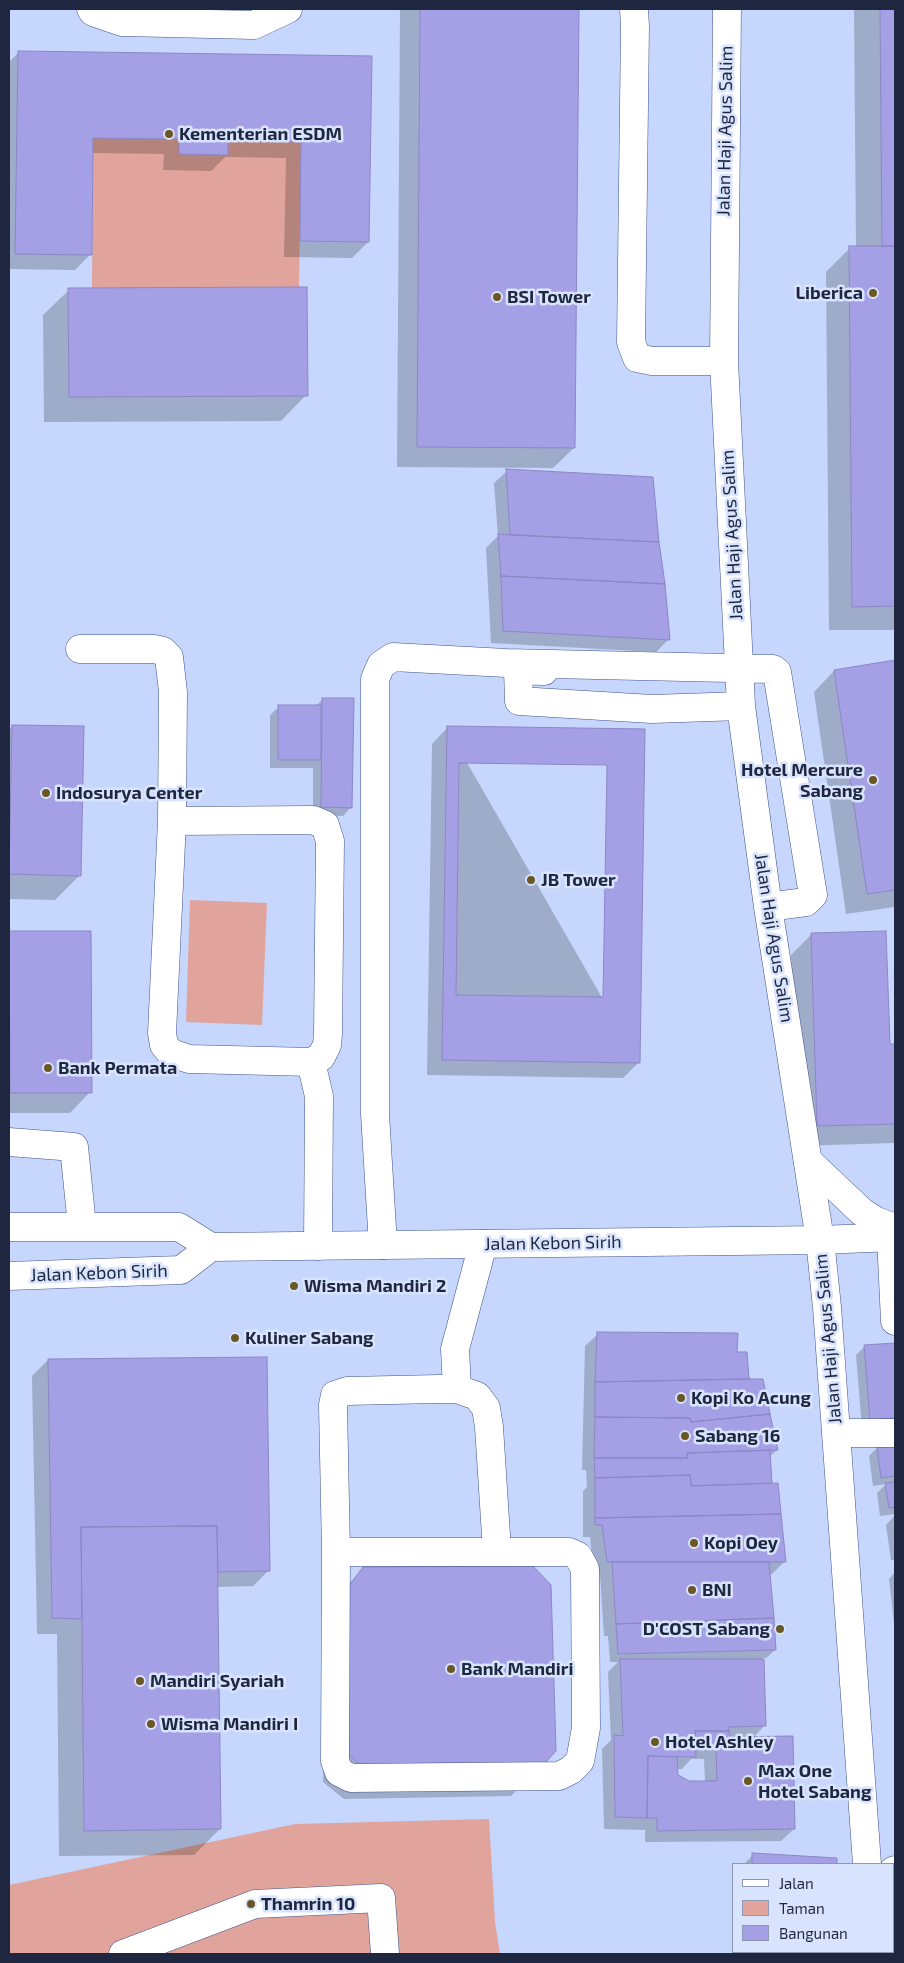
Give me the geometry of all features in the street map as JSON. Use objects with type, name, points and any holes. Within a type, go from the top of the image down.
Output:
[{"type":"street","points":[[91,9],[93,12],[122,22],[254,25],[288,9]]},
{"type":"street","points":[[634,9],[631,342],[637,358],[652,361],[724,361]]},
{"type":"street","name":"Jalan Haji Agus Salim","points":[[727,9],[724,361],[738,668],[741,706],[768,907],[820,1240],[867,1863]]},
{"type":"street","points":[[80,649],[154,649],[163,651],[169,657],[173,692],[172,821],[162,1033],[164,1045],[171,1053],[189,1059],[311,1062],[321,1057],[327,1045],[328,1034],[330,841],[325,825],[313,820],[172,821]]},
{"type":"street","points":[[383,1245],[375,1114],[375,679],[381,665],[393,657],[506,663],[767,669],[777,672],[813,895],[806,902],[768,907]]},
{"type":"street","points":[[658,667],[641,674],[518,670],[518,701],[652,709],[741,706]]},
{"type":"street","points":[[311,1062],[319,1096],[318,1246]]},
{"type":"street","points":[[9,1142],[74,1147],[82,1226]]},
{"type":"street","points":[[808,1161],[862,1212],[894,1234],[894,1321]]},
{"type":"street","points":[[9,1227],[179,1228],[211,1247]]},
{"type":"street","name":"Jalan Kebon Sirih","points":[[9,1276],[181,1270],[211,1247],[820,1240],[894,1234]]},
{"type":"street","points":[[457,1389],[455,1349],[483,1244]]},
{"type":"street","points":[[336,1552],[497,1552],[569,1552],[578,1556],[585,1570],[586,1728],[580,1761],[571,1770],[559,1776],[351,1778],[339,1772],[335,1761],[336,1552],[333,1405],[335,1395],[347,1390],[457,1389],[477,1396],[486,1408],[489,1428],[497,1552]]},
{"type":"street","points":[[836,1433],[895,1433]]},
{"type":"street","points":[[123,1954],[255,1904],[381,1898],[384,1954]]},
{"type":"green space","points":[[93,138],[179,139],[179,154],[228,155],[228,141],[301,142],[299,287],[92,288]]},
{"type":"green space","points":[[190,900],[267,903],[262,1025],[186,1022]]},
{"type":"green space","name":"Thamrin 10","points":[[489,1819],[495,1922],[500,1954],[9,1954],[9,1885],[295,1824]]},
{"type":"building","name":"BSI Tower","points":[[420,9],[579,9],[575,448],[417,447]]},
{"type":"building","points":[[880,9],[895,9],[895,246],[882,246]]},
{"type":"building","points":[[18,51],[372,56],[369,242],[300,241],[301,142],[228,141],[228,155],[179,154],[179,139],[93,138],[92,255],[15,254]]},
{"type":"building","points":[[849,246],[895,246],[895,606],[852,607]]},
{"type":"building","points":[[307,287],[308,396],[69,397],[68,288]]},
{"type":"building","points":[[506,469],[653,477],[659,542],[510,535]]},
{"type":"building","points":[[498,534],[659,542],[665,584],[501,576]]},
{"type":"building","points":[[501,576],[665,584],[670,640],[503,631]]},
{"type":"building","name":"Hotel Mercure Sabang","points":[[895,660],[895,890],[867,894],[834,670]]},
{"type":"building","points":[[322,698],[354,698],[352,808],[321,807]]},
{"type":"building","points":[[278,705],[321,705],[321,760],[278,760]]},
{"type":"building","name":"Indosurya Center","points":[[12,725],[84,726],[81,876],[9,874]]},
{"type":"building","points":[[447,726],[645,729],[640,1063],[442,1060]]},
{"type":"building","name":"JB Tower","points":[[459,763],[607,765],[603,997],[456,995]]},
{"type":"building","points":[[9,931],[91,931],[92,1093],[10,1093]]},
{"type":"building","points":[[886,931],[890,1044],[895,1044],[895,1124],[817,1126],[811,933]]},
{"type":"building","points":[[597,1332],[738,1333],[737,1352],[747,1352],[749,1379],[595,1382]]},
{"type":"building","points":[[895,1343],[895,1418],[870,1420],[864,1345]]},
{"type":"building","points":[[267,1357],[270,1571],[218,1572],[217,1526],[81,1527],[82,1619],[52,1618],[48,1359]]},
{"type":"building","name":"Kopi Ko Acung","points":[[763,1379],[770,1414],[691,1422],[690,1418],[595,1417],[595,1382]]},
{"type":"building","name":"Sabang 16","points":[[770,1414],[778,1450],[687,1453],[688,1458],[594,1458],[595,1417],[690,1418],[691,1422]]},
{"type":"building","points":[[895,1444],[895,1476],[881,1478],[877,1447]]},
{"type":"building","points":[[770,1450],[772,1483],[691,1486],[690,1475],[595,1478],[594,1458],[688,1458],[687,1453]]},
{"type":"building","points":[[690,1475],[691,1486],[778,1483],[781,1514],[595,1518],[595,1478]]},
{"type":"building","points":[[895,1482],[895,1507],[889,1508],[885,1483]]},
{"type":"building","name":"Kopi Oey","points":[[781,1514],[786,1562],[607,1562],[602,1525],[595,1525],[595,1518]]},
{"type":"building","name":"Wisma Mandiri I","points":[[217,1526],[221,1829],[84,1831],[81,1527]]},
{"type":"building","name":"BNI","points":[[612,1562],[769,1562],[774,1618],[616,1624]]},
{"type":"building","name":"Bank Mandiri","points":[[533,1566],[551,1585],[556,1751],[539,1770],[370,1774],[349,1755],[348,1587],[363,1567]]},
{"type":"building","points":[[774,1618],[776,1650],[618,1654],[616,1624]]},
{"type":"building","name":"Hotel Ashley","points":[[620,1659],[764,1659],[766,1726],[728,1727],[729,1731],[695,1731],[696,1757],[648,1756],[647,1818],[615,1817],[614,1735],[623,1736]]},
{"type":"building","name":"Max One Hotel Sabang","points":[[695,1731],[729,1731],[730,1737],[793,1736],[795,1829],[657,1831],[657,1818],[647,1818],[648,1756],[677,1757],[678,1775],[689,1781],[717,1781],[716,1747],[695,1747]]},
{"type":"building","points":[[752,1853],[837,1858],[837,1863],[752,1863]]},
{"type":"building","points":[[745,1953],[827,1953],[827,1954]]},
{"type":"place","name":"Kementerian ESDM","points":[[169,134]]},
{"type":"place","name":"Liberica","points":[[873,293]]},
{"type":"place","name":"BSI Tower","points":[[497,297]]},
{"type":"place","name":"Hotel Mercure Sabang","points":[[873,780]]},
{"type":"place","name":"Indosurya Center","points":[[46,793]]},
{"type":"place","name":"JB Tower","points":[[531,880]]},
{"type":"place","name":"Bank Permata","points":[[48,1068]]},
{"type":"place","name":"Wisma Mandiri 2","points":[[294,1286]]},
{"type":"place","name":"Kuliner Sabang","points":[[235,1338]]},
{"type":"place","name":"Kopi Ko Acung","points":[[681,1398]]},
{"type":"place","name":"Sabang 16","points":[[685,1436]]},
{"type":"place","name":"Kopi Oey","points":[[694,1543]]},
{"type":"place","name":"BNI","points":[[692,1590]]},
{"type":"place","name":"D'COST Sabang","points":[[780,1629]]},
{"type":"place","name":"Bank Mandiri","points":[[451,1669]]},
{"type":"place","name":"Mandiri Syariah","points":[[140,1681]]},
{"type":"place","name":"Wisma Mandiri I","points":[[151,1724]]},
{"type":"place","name":"Hotel Ashley","points":[[655,1742]]},
{"type":"place","name":"Max One Hotel Sabang","points":[[748,1781]]},
{"type":"place","name":"Thamrin 10","points":[[251,1904]]}]
